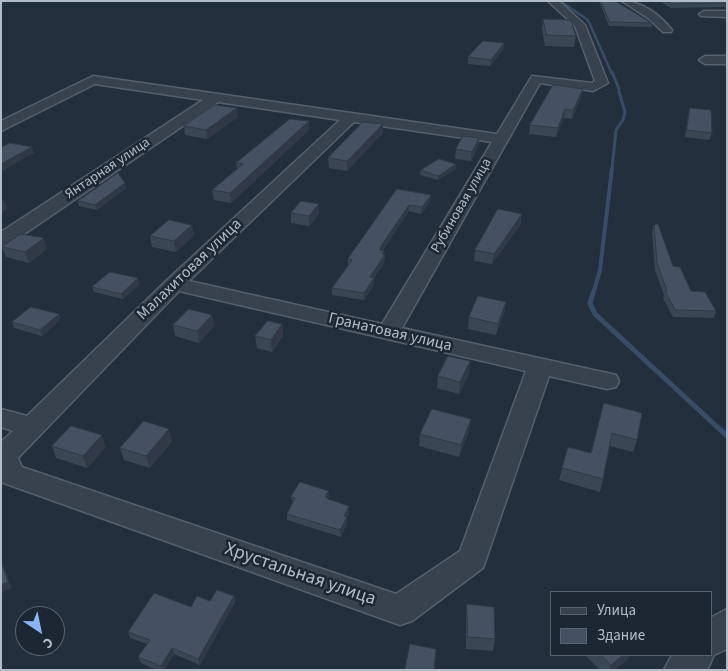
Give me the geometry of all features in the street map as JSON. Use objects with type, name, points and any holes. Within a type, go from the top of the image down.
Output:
[{"type":"street","name":"Рубиновая улица","points":[[388,333],[536,79],[593,86],[602,83],[580,25],[553,1]]},
{"type":"street","points":[[627,1],[652,16],[667,30]]},
{"type":"street","points":[[704,14],[727,14]]},
{"type":"street","points":[[705,60],[727,60]]},
{"type":"street","points":[[1,127],[93,80],[502,139]]},
{"type":"street","name":"Янтарная улица","points":[[1,240],[215,98]]},
{"type":"street","name":"Малахитовая улица","points":[[32,427],[174,284],[351,117]]},
{"type":"street","name":"Гранатовая улица","points":[[174,284],[607,381]]},
{"type":"street","name":"Хрустальная улица","points":[[32,427],[4,456],[11,474],[400,610],[472,559],[540,366]]},
{"type":"street","points":[[1,418],[32,427]]},
{"type":"street","points":[[713,639],[727,625]]},
{"type":"building","points":[[601,1],[615,1],[652,23],[610,22]]},
{"type":"building","points":[[668,1],[727,1],[727,3],[672,4]]},
{"type":"building","points":[[543,19],[571,20],[576,36],[547,35]]},
{"type":"building","points":[[483,41],[504,43],[491,60],[468,57]]},
{"type":"building","points":[[553,85],[583,89],[573,110],[565,109],[558,128],[530,125]]},
{"type":"building","points":[[215,105],[237,108],[206,130],[184,126]]},
{"type":"building","points":[[690,108],[711,110],[712,133],[687,130]]},
{"type":"building","points":[[290,119],[309,121],[230,193],[212,190],[243,164],[236,163]]},
{"type":"building","points":[[363,122],[383,124],[347,161],[328,158]]},
{"type":"building","points":[[463,136],[479,138],[472,152],[456,149]]},
{"type":"building","points":[[10,143],[32,147],[1,164],[1,148]]},
{"type":"building","points":[[439,159],[456,164],[438,176],[421,170]]},
{"type":"building","points":[[118,173],[125,183],[95,205],[78,201]]},
{"type":"building","points":[[397,189],[431,195],[422,207],[409,205],[381,246],[380,250],[384,251],[382,254],[385,254],[370,277],[374,278],[364,293],[332,288],[352,260],[348,259]]},
{"type":"building","points":[[301,201],[319,204],[309,216],[291,213]]},
{"type":"building","points":[[498,209],[522,214],[494,254],[475,250]]},
{"type":"building","points":[[169,220],[192,225],[174,241],[150,236]]},
{"type":"building","points":[[658,224],[673,266],[680,267],[691,291],[705,292],[716,311],[675,310],[665,291],[667,291],[657,263],[654,225]]},
{"type":"building","points":[[21,234],[44,238],[25,252],[2,247]]},
{"type":"building","points":[[110,272],[138,278],[121,294],[92,287]]},
{"type":"building","points":[[478,296],[506,302],[498,324],[469,317]]},
{"type":"building","points":[[31,307],[59,314],[40,330],[12,322]]},
{"type":"building","points":[[189,309],[212,315],[197,331],[173,325]]},
{"type":"building","points":[[268,321],[282,324],[271,340],[255,336]]},
{"type":"building","points":[[448,356],[470,361],[460,382],[438,376]]},
{"type":"building","points":[[604,403],[642,413],[637,440],[612,433],[603,479],[562,468],[568,447],[591,453]]},
{"type":"building","points":[[432,409],[471,419],[461,445],[420,434]]},
{"type":"building","points":[[144,421],[169,429],[146,456],[120,448]]},
{"type":"building","points":[[71,426],[102,435],[83,456],[52,446]]},
{"type":"building","points":[[300,482],[329,491],[325,496],[328,499],[349,506],[344,516],[347,517],[340,530],[287,514],[295,498],[291,497]]},
{"type":"building","points":[[1,561],[8,582],[1,585]]},
{"type":"building","points":[[217,590],[234,596],[198,659],[172,648],[161,666],[138,657],[150,640],[128,632],[154,593],[191,607],[197,596],[210,601]]},
{"type":"building","points":[[467,604],[494,607],[495,639],[468,637]]},
{"type":"building","points":[[410,644],[436,649],[434,670],[405,670]]},
{"type":"building","points":[[602,656],[622,656],[611,665]]},
{"type":"waterway","points":[[560,1],[588,20],[612,74]]},
{"type":"waterway","points":[[612,72],[619,89]]},
{"type":"waterway","points":[[612,169],[616,130],[623,120],[625,112],[619,92]]},
{"type":"waterway","points":[[593,294],[600,270],[612,168]]},
{"type":"waterway","points":[[593,293],[590,303],[595,314],[727,436]]}]
